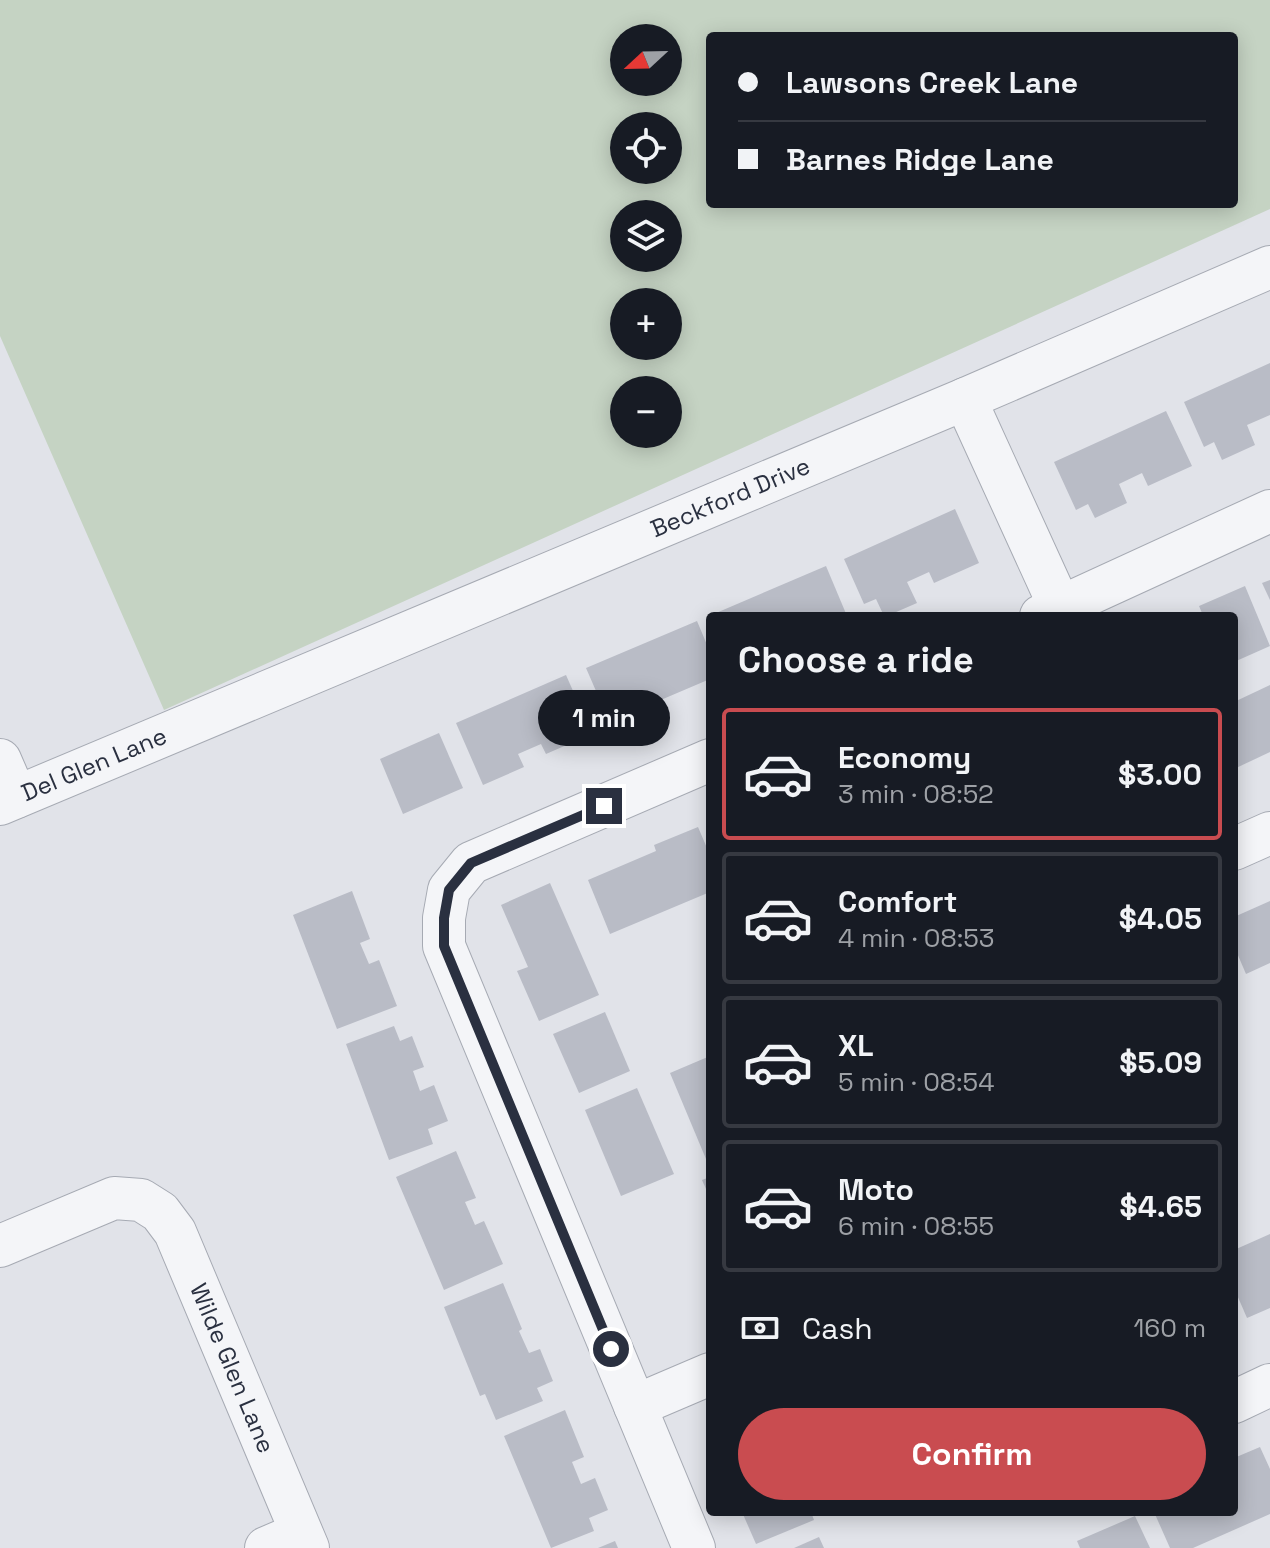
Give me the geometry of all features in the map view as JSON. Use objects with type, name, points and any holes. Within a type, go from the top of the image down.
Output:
[{"type":"street","name":"Beckford Drive","points":[[190,725],[965,399],[1270,267]]},
{"type":"street","points":[[965,399],[1055,612]]},
{"type":"street","points":[[1057,612],[1270,511]]},
{"type":"street","name":"Del Glen Lane","points":[[5,787],[190,725]]},
{"type":"street","points":[[694,1548],[444,946],[444,918],[449,890],[471,863],[706,762]]},
{"type":"street","points":[[1238,847],[1270,833]]},
{"type":"street","name":"Wilde Glen Lane","points":[[0,1246],[114,1198],[141,1200],[160,1212],[175,1232],[292,1543]]},
{"type":"street","points":[[635,1406],[706,1376]]},
{"type":"street","points":[[1238,1400],[1270,1385]]},
{"type":"green space","points":[[0,0],[1270,0],[1270,209],[164,710],[0,336]]},
{"type":"building","points":[[1270,363],[1270,415],[1247,425],[1255,445],[1222,460],[1214,442],[1204,447],[1184,402]]},
{"type":"building","points":[[1166,411],[1192,466],[1148,486],[1142,473],[1119,484],[1127,503],[1095,518],[1088,504],[1076,510],[1054,462]]},
{"type":"building","points":[[955,509],[979,563],[934,583],[929,572],[907,582],[917,603],[896,612],[882,612],[876,599],[864,604],[844,559]]},
{"type":"building","points":[[826,566],[845,612],[718,612]]},
{"type":"building","points":[[1270,580],[1270,600],[1262,583]]},
{"type":"building","points":[[1245,586],[1270,646],[1238,660],[1238,612],[1202,612],[1199,606]]},
{"type":"building","points":[[697,621],[706,642],[706,681],[649,705],[653,713],[613,730],[586,668]]},
{"type":"building","points":[[566,675],[592,734],[546,754],[541,744],[518,754],[524,767],[483,785],[456,723]]},
{"type":"building","points":[[1270,685],[1270,752],[1238,767],[1238,700]]},
{"type":"building","points":[[439,733],[463,788],[403,814],[380,759]]},
{"type":"building","points":[[698,827],[706,846],[706,894],[610,934],[588,880],[656,851],[654,845]]},
{"type":"building","points":[[550,883],[599,995],[539,1021],[517,971],[528,967],[501,905]]},
{"type":"building","points":[[352,891],[370,939],[360,943],[369,964],[379,960],[397,1006],[337,1029],[293,915]]},
{"type":"building","points":[[1270,901],[1270,963],[1246,974],[1238,955],[1238,915]]},
{"type":"building","points":[[605,1012],[630,1071],[579,1093],[553,1034]]},
{"type":"building","points":[[394,1026],[400,1041],[412,1036],[424,1067],[413,1071],[420,1091],[434,1085],[448,1121],[428,1129],[433,1144],[389,1160],[346,1044]]},
{"type":"building","points":[[706,1058],[706,1159],[670,1073]]},
{"type":"building","points":[[637,1088],[674,1174],[621,1196],[585,1110]]},
{"type":"building","points":[[456,1151],[476,1198],[465,1202],[475,1225],[484,1221],[503,1264],[444,1290],[396,1177]]},
{"type":"building","points":[[1270,1234],[1270,1308],[1247,1318],[1238,1297],[1238,1248]]},
{"type":"building","points":[[503,1283],[529,1353],[540,1349],[553,1381],[537,1388],[543,1401],[496,1420],[485,1394],[480,1396],[444,1307]]},
{"type":"building","points":[[565,1410],[584,1457],[572,1462],[581,1484],[595,1478],[608,1510],[589,1518],[594,1531],[551,1548],[504,1436]]},
{"type":"building","points":[[1260,1447],[1270,1469],[1270,1514],[1193,1548],[1170,1548],[1156,1516],[1238,1516],[1238,1456]]},
{"type":"building","points":[[744,1516],[812,1516],[814,1520],[756,1544]]},
{"type":"building","points":[[1135,1516],[1150,1548],[1080,1548],[1077,1541]]},
{"type":"building","points":[[819,1537],[824,1548],[794,1548]]},
{"type":"building","points":[[615,1541],[618,1548],[598,1548]]},
{"type":"route","points":[[604,806],[471,863],[449,890],[444,918],[444,946],[611,1349]]}]
